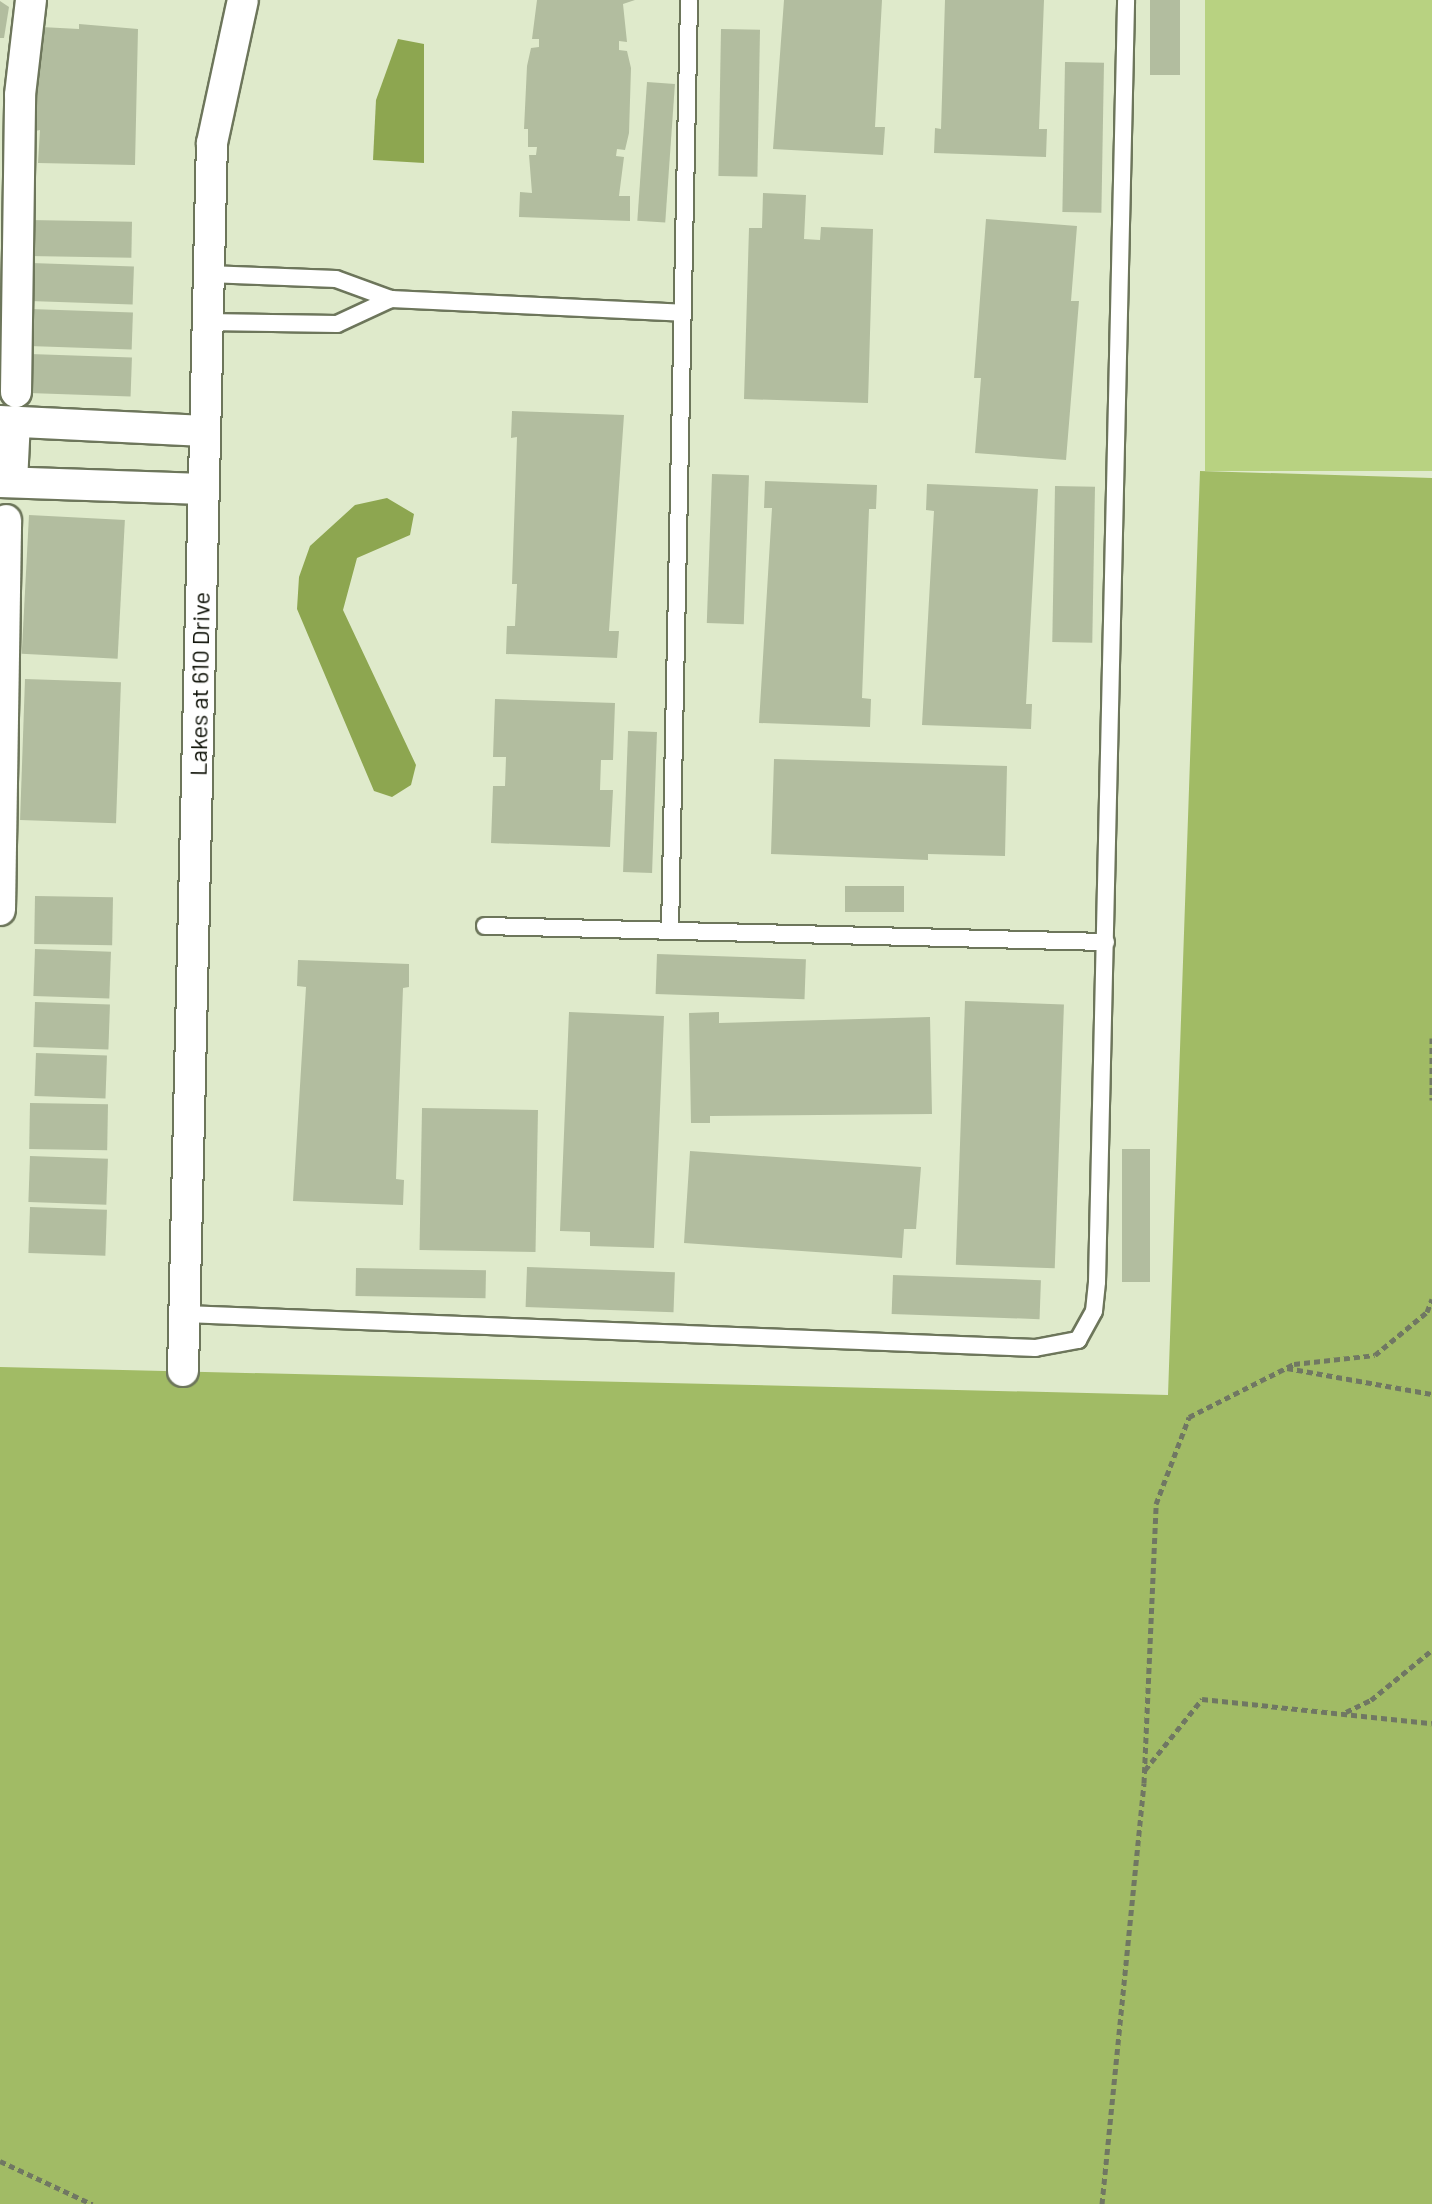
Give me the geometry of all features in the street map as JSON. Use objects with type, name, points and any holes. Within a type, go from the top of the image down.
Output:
[{"type":"street","points":[[31,0],[10,167],[10,411],[6,482],[203,489]]},
{"type":"street","name":"Lakes at 610 Drive","points":[[183,1371],[212,143],[243,0]]},
{"type":"street","points":[[10,411],[205,431]]},
{"type":"street","points":[[0,910],[6,520]]},
{"type":"lane","points":[[670,931],[689,0]]},
{"type":"lane","points":[[185,1314],[1035,1348],[1078,1340],[1094,1311],[1097,1282],[1126,0]]},
{"type":"lane","points":[[208,274],[336,279],[391,299],[683,313]]},
{"type":"lane","points":[[207,322],[337,324],[391,299]]},
{"type":"lane","points":[[485,926],[1106,942]]},
{"type":"path","points":[[1432,1038],[1432,1100]]},
{"type":"path","points":[[1102,2204],[1144,1771],[1156,1504],[1189,1417],[1286,1368],[1375,1355],[1427,1312],[1432,1299]]},
{"type":"path","points":[[1286,1368],[1432,1394]]},
{"type":"path","points":[[1343,1713],[1371,1700],[1432,1650]]},
{"type":"path","points":[[1144,1771],[1202,1699],[1432,1723]]},
{"type":"path","points":[[0,2161],[92,2204]]},
{"type":"shaded area","points":[[1205,0],[1432,0],[1432,471],[1205,471]]},
{"type":"shaded area","points":[[398,39],[424,44],[424,163],[373,160],[376,100]]},
{"type":"shaded area","points":[[1200,471],[1432,478],[1432,2204],[0,2204],[0,1367],[1168,1395]]},
{"type":"shaded area","points":[[387,498],[414,514],[410,535],[357,558],[343,610],[416,765],[411,785],[392,797],[374,791],[297,609],[299,577],[310,546],[355,505]]},
{"type":"building","points":[[537,0],[635,0],[623,4],[627,42],[619,41],[619,50],[627,51],[631,68],[629,133],[625,150],[617,149],[616,156],[624,157],[619,196],[630,196],[630,221],[519,217],[520,192],[532,193],[529,155],[536,155],[537,147],[528,147],[528,129],[524,129],[527,66],[531,48],[539,47],[539,39],[532,39]]},
{"type":"building","points":[[784,0],[882,0],[875,127],[885,127],[883,155],[773,149]]},
{"type":"building","points":[[945,0],[1044,0],[1039,129],[1047,129],[1046,157],[934,153],[935,128],[941,129]]},
{"type":"building","points":[[1150,0],[1180,0],[1180,75],[1150,75]]},
{"type":"building","points":[[0,1],[9,7],[4,38],[0,38]]},
{"type":"building","points":[[79,24],[138,29],[135,165],[38,163],[40,130],[35,131],[41,27],[79,29]]},
{"type":"building","points":[[721,29],[760,30],[757,177],[718,176]]},
{"type":"building","points":[[1065,62],[1104,63],[1101,213],[1062,212]]},
{"type":"building","points":[[647,82],[675,84],[665,223],[637,221]]},
{"type":"building","points":[[763,193],[806,195],[804,239],[820,240],[821,227],[873,229],[868,403],[744,399],[749,228],[762,228]]},
{"type":"building","points":[[986,219],[1077,226],[1071,301],[1079,301],[1066,460],[975,453],[981,378],[974,378]]},
{"type":"building","points":[[29,220],[132,222],[131,258],[28,256]]},
{"type":"building","points":[[31,263],[134,267],[133,305],[30,301]]},
{"type":"building","points":[[30,309],[133,313],[132,350],[29,346]]},
{"type":"building","points":[[30,354],[132,358],[131,397],[29,393]]},
{"type":"building","points":[[512,411],[624,415],[609,631],[619,631],[617,658],[506,654],[507,626],[515,626],[517,584],[512,584],[517,437],[511,438]]},
{"type":"building","points":[[712,474],[749,475],[744,624],[707,623]]},
{"type":"building","points":[[765,481],[877,485],[876,509],[869,509],[862,698],[871,699],[870,727],[759,723],[772,508],[764,508]]},
{"type":"building","points":[[927,484],[1038,489],[1026,704],[1032,704],[1031,729],[922,725],[934,511],[926,510]]},
{"type":"building","points":[[1055,486],[1095,487],[1092,643],[1052,642]]},
{"type":"building","points":[[29,515],[125,520],[118,659],[22,654]]},
{"type":"building","points":[[25,679],[121,682],[116,823],[20,820]]},
{"type":"building","points":[[495,699],[615,703],[613,760],[601,760],[600,790],[613,790],[610,847],[491,843],[493,786],[505,786],[506,757],[493,757]]},
{"type":"building","points":[[628,731],[657,732],[652,873],[623,872]]},
{"type":"building","points":[[774,759],[1007,766],[1005,856],[928,854],[928,860],[771,854]]},
{"type":"building","points":[[845,886],[904,886],[904,912],[845,912]]},
{"type":"building","points":[[35,896],[113,897],[112,945],[34,944]]},
{"type":"building","points":[[35,949],[111,952],[109,999],[33,996]]},
{"type":"building","points":[[657,954],[806,959],[805,999],[656,994]]},
{"type":"building","points":[[298,960],[409,964],[409,987],[403,988],[396,1179],[404,1180],[403,1205],[293,1201],[306,987],[297,986]]},
{"type":"building","points":[[965,1001],[1064,1004],[1055,1268],[956,1265]]},
{"type":"building","points":[[35,1002],[110,1005],[108,1050],[33,1047]]},
{"type":"building","points":[[569,1012],[664,1016],[654,1248],[590,1246],[590,1232],[560,1231]]},
{"type":"building","points":[[719,1012],[719,1023],[930,1017],[932,1114],[710,1116],[710,1123],[691,1123],[689,1013]]},
{"type":"building","points":[[36,1053],[107,1055],[105,1098],[34,1096]]},
{"type":"building","points":[[30,1103],[108,1104],[107,1150],[29,1149]]},
{"type":"building","points":[[422,1108],[538,1110],[536,1252],[420,1250]]},
{"type":"building","points":[[1122,1149],[1150,1149],[1150,1282],[1122,1282]]},
{"type":"building","points":[[690,1151],[921,1167],[916,1229],[904,1229],[902,1258],[684,1243]]},
{"type":"building","points":[[30,1156],[108,1159],[106,1205],[28,1202]]},
{"type":"building","points":[[30,1207],[107,1210],[105,1256],[28,1253]]},
{"type":"building","points":[[527,1267],[675,1272],[674,1312],[526,1307]]},
{"type":"building","points":[[356,1268],[486,1270],[485,1298],[356,1296]]},
{"type":"building","points":[[893,1275],[1041,1280],[1040,1319],[892,1314]]}]
